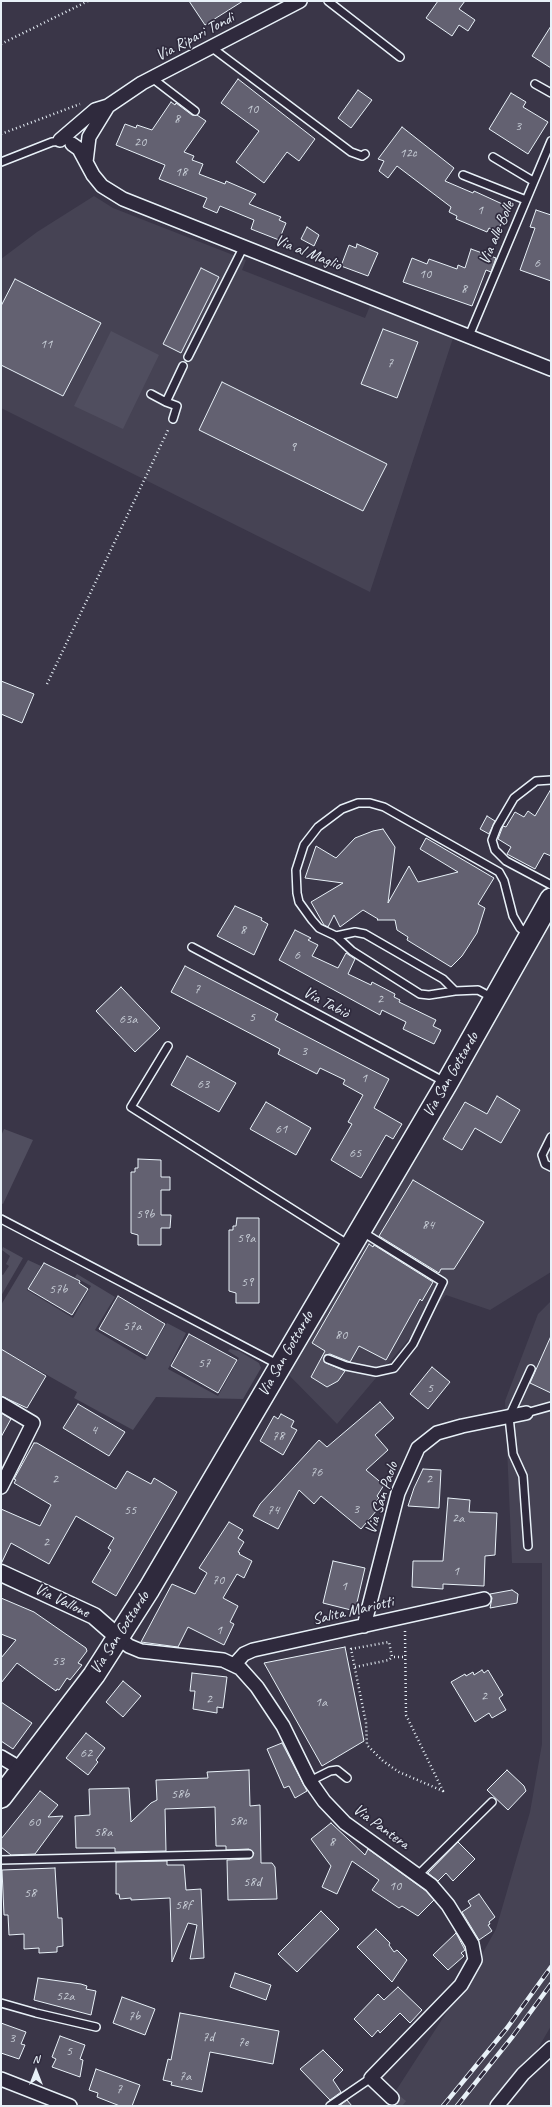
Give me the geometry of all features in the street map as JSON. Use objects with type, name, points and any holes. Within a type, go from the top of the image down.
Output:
[{"type":"main road","name":"Via San Gottardo","points":[[1,1797],[94,1675],[149,1589],[447,1083],[551,899]]},
{"type":"street","name":"Via Ripari Tondi","points":[[86,162],[89,136],[108,106],[118,97],[300,1]]},
{"type":"street","name":"Via Ripari Tondi","points":[[60,140],[95,110],[108,106]]},
{"type":"street","name":"Via al Maglio","points":[[72,144],[79,149],[102,186],[115,195],[551,369]]},
{"type":"street","points":[[1,1404],[33,1423],[1,1487]]},
{"type":"street","name":"Via San Paolo","points":[[364,1626],[398,1493],[418,1448],[437,1433],[526,1412]]},
{"type":"street","name":"Via Vallone","points":[[1,1573],[94,1616],[107,1625],[118,1637]]},
{"type":"street","name":"Salita Mariotti","points":[[235,1664],[240,1656],[248,1652],[484,1598]]},
{"type":"street","points":[[118,1637],[129,1646],[141,1651],[223,1660],[235,1664]]},
{"type":"street","name":"Via Pantera","points":[[235,1664],[245,1672],[269,1705],[291,1741],[310,1781],[324,1801],[345,1824],[418,1875],[436,1890],[448,1905],[472,1944],[475,1960],[462,1985],[371,2078]]},
{"type":"street","points":[[1,1757],[22,1770]]},
{"type":"street","points":[[497,2106],[523,2074],[551,2048]]},
{"type":"street","points":[[371,2078],[392,2098]]},
{"type":"street","points":[[1,2079],[70,2106]]},
{"type":"lane","points":[[328,1],[400,57]]},
{"type":"lane","points":[[211,47],[351,152],[362,156],[365,154]]},
{"type":"lane","points":[[152,78],[195,111]]},
{"type":"lane","points":[[535,84],[551,94]]},
{"type":"lane","points":[[60,140],[72,144]]},
{"type":"lane","name":"Via Ripari Tondi","points":[[1,162],[60,140]]},
{"type":"lane","name":"Via alle Bolle","points":[[469,336],[551,141]]},
{"type":"lane","points":[[493,157],[533,181]]},
{"type":"lane","points":[[463,175],[526,200]]},
{"type":"lane","points":[[188,357],[244,246]]},
{"type":"lane","points":[[166,402],[183,366]]},
{"type":"lane","points":[[150,394],[177,406],[173,419]]},
{"type":"lane","points":[[551,780],[536,781],[514,798],[497,827],[492,840],[494,850],[506,861],[551,884]]},
{"type":"lane","points":[[495,999],[478,990],[455,991],[429,995],[420,994],[352,951],[336,936],[319,928],[299,902],[295,883],[296,870],[304,845],[318,827],[342,809],[358,803],[370,803],[384,807],[498,872],[504,881],[515,920],[520,928],[530,935]]},
{"type":"lane","points":[[336,936],[355,932],[365,934],[443,979],[455,991]]},
{"type":"lane","name":"Via Tabiò","points":[[192,947],[447,1083]]},
{"type":"lane","points":[[168,1046],[131,1107],[355,1238],[395,1251],[443,1282],[413,1344],[394,1368],[376,1372],[346,1366],[328,1359]]},
{"type":"lane","points":[[551,1137],[542,1155],[545,1164],[551,1167]]},
{"type":"lane","points":[[1,1219],[279,1366]]},
{"type":"lane","points":[[528,1546],[522,1476],[513,1454],[509,1417],[531,1369]]},
{"type":"lane","points":[[526,1412],[551,1406]]},
{"type":"lane","points":[[310,1781],[330,1771],[337,1770],[347,1778]]},
{"type":"lane","points":[[418,1875],[492,1802]]},
{"type":"lane","points":[[1,1860],[249,1854]]},
{"type":"lane","points":[[1,2003],[96,2027]]},
{"type":"lane","points":[[330,2106],[371,2078]]},
{"type":"path","points":[[1,44],[88,1]]},
{"type":"path","points":[[1,134],[81,103]]},
{"type":"path","points":[[47,684],[173,419]]},
{"type":"path","points":[[392,1657],[389,1642],[351,1649],[366,1723],[367,1745],[383,1761],[399,1772],[443,1791],[406,1715],[405,1627]]},
{"type":"path","points":[[354,1666],[389,1660],[392,1657],[406,1657]]},
{"type":"shaded area","points":[[94,196],[113,208],[246,260],[242,270],[365,318],[370,306],[453,338],[370,592],[1,408],[1,259],[37,232]]},
{"type":"shaded area","points":[[111,331],[159,355],[123,429],[74,406]]},
{"type":"shaded area","points":[[551,899],[551,1272],[490,1310],[446,1295],[337,1424],[279,1365]]},
{"type":"shaded area","points":[[4,1129],[33,1140],[3,1204],[1,1203],[1,1136]]},
{"type":"shaded area","points":[[3,1247],[23,1258],[1,1296],[1,1274],[3,1275],[9,1266],[6,1264],[10,1256],[2,1250]]},
{"type":"shaded area","points":[[28,1260],[41,1266],[27,1290],[73,1318],[91,1286],[75,1277],[77,1274],[115,1297],[95,1330],[145,1360],[167,1323],[186,1333],[168,1369],[218,1396],[239,1358],[228,1351],[230,1349],[239,1351],[259,1363],[261,1368],[243,1399],[156,1397],[133,1430],[74,1398],[77,1392],[3,1350],[1,1353],[1,1305]]},
{"type":"shaded area","points":[[551,1301],[551,2026],[523,2074],[497,2106],[386,2106],[470,1976],[496,1929],[530,1812],[542,1744],[542,1563],[512,1563],[505,1401],[538,1314]]},
{"type":"building","points":[[189,1],[243,1],[205,25]]},
{"type":"building","points":[[438,1],[465,1],[459,9],[475,20],[468,31],[459,25],[452,36],[426,18]]},
{"type":"building","points":[[551,26],[551,68],[532,56]]},
{"type":"building","points":[[238,79],[315,139],[299,161],[287,152],[264,183],[236,162],[259,131],[221,103]]},
{"type":"building","points":[[358,90],[372,100],[351,128],[338,118]]},
{"type":"building","points":[[511,93],[526,102],[523,107],[548,122],[528,154],[489,129]]},
{"type":"building","points":[[171,102],[175,105],[176,103],[192,115],[197,115],[206,121],[184,152],[194,156],[192,160],[203,164],[199,174],[225,184],[226,181],[256,194],[249,204],[281,217],[279,220],[286,223],[279,240],[251,229],[254,220],[220,206],[217,213],[203,207],[207,198],[159,179],[165,165],[116,145],[125,124],[136,128],[137,125],[152,130]]},
{"type":"building","points":[[402,127],[454,168],[445,181],[473,193],[474,191],[511,208],[504,225],[501,224],[497,232],[489,228],[487,232],[456,219],[457,216],[449,212],[451,207],[397,166],[388,178],[379,171],[384,161],[378,159]]},
{"type":"building","points":[[536,210],[551,215],[551,281],[520,270],[535,228],[530,227]]},
{"type":"building","points":[[307,227],[319,235],[314,246],[301,239]]},
{"type":"building","points":[[357,244],[378,253],[368,276],[341,266],[349,245],[356,248]]},
{"type":"building","points":[[471,249],[496,258],[491,272],[486,270],[472,306],[403,282],[412,258],[427,264],[429,259],[457,269],[458,265],[465,268]]},
{"type":"building","points":[[201,268],[219,277],[181,353],[163,344]]},
{"type":"building","points":[[15,279],[101,323],[63,396],[1,365],[1,306]]},
{"type":"building","points":[[383,329],[418,342],[397,398],[361,384]]},
{"type":"building","points":[[222,382],[387,464],[363,511],[199,430]]},
{"type":"building","points":[[1,681],[34,694],[22,723],[1,714]]},
{"type":"building","points":[[551,789],[551,856],[544,853],[535,869],[507,854],[511,847],[498,839],[503,826],[506,827],[515,812],[524,817],[528,811],[535,816]]},
{"type":"building","points":[[487,816],[495,821],[489,834],[480,829]]},
{"type":"building","points":[[383,829],[395,847],[388,903],[409,866],[418,882],[458,872],[420,849],[426,838],[494,878],[478,904],[485,908],[477,933],[462,956],[451,967],[407,940],[408,937],[397,930],[395,920],[377,920],[378,919],[363,910],[340,927],[334,915],[328,927],[324,925],[311,902],[343,883],[305,878],[316,846],[336,858],[355,838]]},
{"type":"building","points":[[235,906],[262,918],[261,920],[268,924],[254,955],[217,936]]},
{"type":"building","points":[[295,930],[311,938],[308,940],[318,945],[312,956],[338,968],[346,953],[355,959],[348,974],[371,985],[372,982],[395,994],[394,997],[400,1000],[399,1002],[436,1020],[433,1026],[441,1030],[434,1044],[403,1029],[406,1022],[382,1010],[380,1015],[279,960]]},
{"type":"building","points":[[185,966],[278,1014],[275,1020],[389,1079],[374,1108],[402,1124],[393,1139],[386,1135],[361,1178],[331,1160],[352,1124],[348,1122],[363,1095],[343,1084],[345,1080],[320,1068],[317,1074],[278,1054],[280,1049],[171,992]]},
{"type":"building","points":[[121,987],[160,1028],[135,1052],[96,1011]]},
{"type":"building","points":[[187,1056],[236,1083],[219,1112],[171,1085]]},
{"type":"building","points":[[497,1096],[520,1110],[501,1143],[475,1128],[462,1150],[443,1139],[465,1102],[487,1114]]},
{"type":"building","points":[[266,1102],[311,1128],[296,1155],[250,1129]]},
{"type":"building","points":[[138,1159],[161,1160],[161,1177],[170,1177],[170,1190],[161,1190],[161,1215],[171,1215],[170,1228],[161,1228],[161,1245],[138,1245],[138,1235],[131,1233],[131,1172],[135,1172],[135,1168],[138,1168]]},
{"type":"building","points":[[413,1180],[484,1222],[454,1269],[441,1269],[439,1273],[379,1236]]},
{"type":"building","points":[[237,1218],[259,1218],[259,1303],[236,1303],[236,1293],[229,1291],[229,1230],[233,1230],[233,1226],[236,1226]]},
{"type":"building","points":[[369,1244],[373,1247],[374,1245],[433,1282],[422,1301],[420,1299],[386,1360],[359,1346],[350,1362],[330,1354],[325,1355],[324,1362],[345,1371],[338,1381],[327,1387],[311,1377],[325,1351],[312,1343]]},
{"type":"building","points":[[44,1263],[80,1281],[79,1283],[88,1289],[72,1315],[28,1289]]},
{"type":"building","points":[[118,1296],[165,1324],[147,1356],[99,1329]]},
{"type":"building","points":[[189,1334],[237,1360],[218,1393],[171,1366]]},
{"type":"building","points":[[551,1336],[551,1393],[530,1383]]},
{"type":"building","points":[[1,1349],[46,1376],[27,1408],[1,1396]]},
{"type":"building","points":[[432,1367],[450,1382],[428,1409],[410,1394]]},
{"type":"building","points":[[380,1402],[394,1418],[375,1435],[388,1450],[366,1470],[384,1485],[377,1496],[379,1498],[372,1506],[377,1510],[361,1529],[321,1496],[314,1504],[299,1490],[278,1529],[253,1516],[260,1504],[319,1440],[327,1447]]},
{"type":"building","points":[[78,1404],[125,1432],[109,1456],[63,1428]]},
{"type":"building","points":[[1,1413],[11,1419],[1,1437]]},
{"type":"building","points":[[281,1414],[294,1421],[291,1427],[297,1430],[283,1455],[260,1441],[274,1416],[278,1419]]},
{"type":"building","points":[[34,1443],[37,1443],[116,1489],[127,1471],[151,1484],[154,1478],[177,1492],[116,1596],[92,1582],[111,1550],[108,1548],[114,1538],[76,1516],[49,1564],[11,1543],[1,1564],[1,1509],[40,1526],[51,1505],[14,1483],[16,1480],[14,1479]]},
{"type":"building","points":[[423,1469],[441,1470],[439,1508],[408,1506],[414,1488]]},
{"type":"building","points":[[448,1498],[470,1500],[469,1512],[497,1513],[495,1555],[485,1556],[484,1586],[443,1584],[443,1589],[412,1587],[413,1561],[443,1561]]},
{"type":"building","points":[[229,1522],[243,1530],[238,1538],[244,1542],[238,1552],[252,1561],[244,1578],[237,1574],[223,1598],[238,1606],[230,1622],[234,1624],[224,1645],[188,1627],[178,1647],[141,1642],[172,1584],[195,1594],[207,1573],[199,1568]]},
{"type":"building","points":[[333,1561],[365,1568],[355,1611],[323,1603]]},
{"type":"building","points":[[512,1590],[518,1594],[517,1603],[490,1608],[492,1598],[490,1594]]},
{"type":"building","points":[[1,1598],[34,1612],[86,1648],[87,1651],[78,1663],[82,1665],[70,1680],[67,1678],[59,1690],[57,1689],[56,1691],[17,1663],[1,1683],[1,1658],[16,1640],[1,1634]]},
{"type":"building","points":[[345,1647],[364,1741],[322,1766],[264,1663]]},
{"type":"building","points":[[482,1670],[484,1673],[488,1670],[503,1695],[499,1698],[506,1710],[492,1718],[489,1713],[475,1722],[451,1682],[465,1674],[466,1676],[473,1672],[474,1675]]},
{"type":"building","points":[[192,1673],[227,1677],[223,1708],[217,1707],[217,1713],[193,1709],[195,1691],[190,1691]]},
{"type":"building","points":[[123,1681],[141,1696],[123,1717],[106,1702]]},
{"type":"building","points":[[1,1702],[32,1723],[13,1749],[1,1741]]},
{"type":"building","points":[[86,1733],[105,1748],[96,1760],[98,1762],[88,1775],[66,1758]]},
{"type":"building","points":[[282,1743],[307,1791],[295,1798],[289,1786],[284,1788],[267,1749]]},
{"type":"building","points":[[249,1770],[250,1806],[260,1805],[261,1863],[272,1863],[275,1867],[277,1899],[228,1900],[227,1860],[250,1859],[254,1853],[249,1849],[226,1850],[226,1846],[216,1846],[215,1807],[165,1809],[166,1851],[115,1852],[115,1848],[76,1848],[75,1816],[90,1815],[89,1789],[129,1788],[131,1822],[151,1803],[157,1800],[156,1780],[208,1778],[207,1772]]},
{"type":"building","points":[[507,1770],[524,1786],[526,1791],[508,1810],[487,1790]]},
{"type":"building","points":[[40,1791],[58,1805],[48,1817],[63,1816],[35,1854],[11,1855],[1,1847],[1,1839]]},
{"type":"building","points":[[331,1823],[365,1855],[368,1849],[426,1891],[434,1900],[418,1916],[402,1906],[399,1908],[372,1890],[379,1880],[352,1861],[337,1894],[322,1887],[331,1866],[311,1839]]},
{"type":"building","points":[[458,1842],[475,1859],[453,1881],[446,1873],[438,1881],[428,1873]]},
{"type":"building","points":[[167,1861],[167,1865],[184,1865],[186,1890],[201,1889],[204,1958],[190,1959],[197,1925],[188,1923],[172,1962],[170,1898],[131,1900],[131,1898],[120,1899],[119,1894],[116,1894],[116,1862]]},
{"type":"building","points":[[55,1868],[58,1918],[62,1918],[63,1946],[57,1947],[57,1952],[39,1953],[39,1948],[24,1949],[24,1934],[9,1935],[8,1915],[4,1915],[2,1870]]},
{"type":"building","points":[[479,1894],[495,1917],[489,1922],[490,1924],[488,1925],[492,1931],[479,1940],[462,1912],[471,1906],[468,1901]]},
{"type":"building","points":[[321,1911],[339,1929],[297,1972],[278,1954]]},
{"type":"building","points":[[376,1929],[390,1943],[389,1945],[394,1952],[397,1950],[407,1960],[392,1982],[357,1947]]},
{"type":"building","points":[[456,1933],[465,1950],[461,1953],[464,1956],[448,1970],[433,1955]]},
{"type":"building","points":[[235,1973],[271,1985],[266,2000],[230,1987]]},
{"type":"building","points":[[38,1978],[81,1984],[87,1986],[86,1989],[96,1991],[91,2015],[34,2000]]},
{"type":"building","points":[[398,1987],[422,2010],[410,2023],[400,2013],[380,2033],[378,2030],[372,2037],[354,2019],[378,1994],[384,2000]]},
{"type":"building","points":[[122,1997],[155,2009],[145,2035],[113,2023]]},
{"type":"building","points":[[180,2013],[279,2031],[273,2064],[210,2052],[202,2092],[171,2085],[172,2082],[163,2080],[168,2059],[171,2060]]},
{"type":"building","points":[[1,2023],[26,2032],[21,2044],[25,2045],[19,2059],[1,2053]]},
{"type":"building","points":[[60,2036],[85,2045],[80,2059],[83,2060],[80,2077],[52,2067],[56,2059],[52,2057]]},
{"type":"building","points":[[323,2050],[343,2070],[333,2080],[341,2092],[330,2100],[300,2069]]},
{"type":"building","points":[[96,2069],[140,2085],[132,2106],[120,2106],[97,2097],[98,2093],[89,2090]]},
{"type":"building","points":[[347,2100],[352,2106],[339,2106]]},
{"type":"tunnel","points":[[392,2098],[402,2106]]},
{"type":"railway","points":[[443,2106],[507,2028],[551,1967]]},
{"type":"railway","points":[[457,2106],[513,2036],[551,1984]]}]
